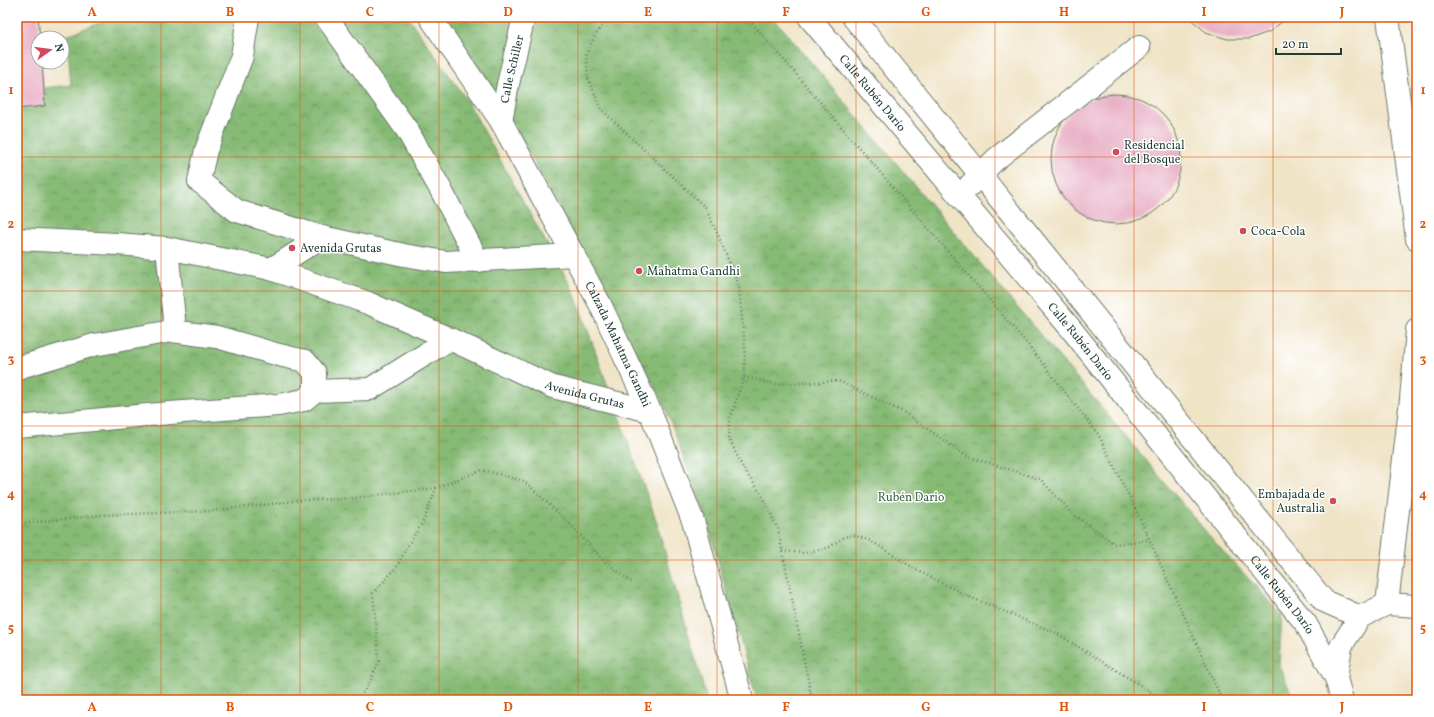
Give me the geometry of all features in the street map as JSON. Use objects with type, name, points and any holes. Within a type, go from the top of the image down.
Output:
[{"type":"street","points":[[248,17],[242,56],[206,150],[199,181],[237,211],[322,237],[446,262],[574,255]]},
{"type":"street","points":[[326,17],[407,130],[478,260]]},
{"type":"street","name":"Calzada Mahatma Gandhi","points":[[430,17],[501,121],[600,304],[650,411],[693,521],[742,700]]},
{"type":"street","name":"Calle Schiller","points":[[501,121],[524,17]]},
{"type":"street","name":"Calle Rubén Darío","points":[[809,17],[1072,330],[1306,624],[1336,678]]},
{"type":"street","points":[[853,17],[1324,601],[1360,617]]},
{"type":"street","points":[[1388,17],[1409,113],[1417,239]]},
{"type":"street","points":[[959,196],[996,160],[1139,47]]},
{"type":"street","points":[[271,269],[322,237]]},
{"type":"street","name":"Avenida Grutas","points":[[17,239],[167,248],[271,269],[368,303],[553,387],[650,411]]},
{"type":"street","points":[[167,248],[174,319],[172,331]]},
{"type":"street","points":[[1387,604],[1416,370],[1417,330]]},
{"type":"street","points":[[17,368],[94,345],[172,331],[217,337],[305,361],[315,372],[315,391]]},
{"type":"street","points":[[17,428],[170,413],[279,405],[304,400],[315,391],[370,389],[450,339]]},
{"type":"street","points":[[1342,700],[1336,678],[1341,646],[1360,617],[1387,604],[1417,606]]},
{"type":"path","points":[[609,17],[594,36],[586,56],[588,78],[601,109],[705,207],[739,286],[745,348],[744,377],[730,420],[729,440],[743,468],[766,504],[778,529],[812,700]]},
{"type":"path","points":[[747,17],[1029,346],[1098,434],[1136,508],[1219,693],[1220,700]]},
{"type":"path","points":[[744,377],[775,384],[839,381],[905,413],[966,456],[1040,479],[1073,514],[1115,544],[1150,540]]},
{"type":"path","points":[[17,524],[102,514],[212,511],[295,502],[353,498],[436,488],[482,470],[524,481],[566,520],[604,561],[633,583]]},
{"type":"path","points":[[358,700],[369,684],[378,661],[373,593],[396,568],[424,520],[436,488]]},
{"type":"path","points":[[782,551],[804,553],[828,548],[844,537],[853,535],[871,541],[915,569],[963,594],[1056,633],[1164,700]]},
{"type":"green space","points":[[116,17],[408,17],[466,99],[574,292],[655,517],[707,700],[17,700],[17,109],[45,106],[44,88],[71,85],[70,34]]},
{"type":"green space","name":"Rubén Dario","points":[[446,17],[773,17],[1218,546],[1282,614],[1279,665],[1294,700],[757,700],[705,514],[664,404],[517,130]]},
{"type":"building","points":[[17,17],[38,17],[39,30],[30,30],[30,70],[43,70],[45,106],[17,109]]},
{"type":"building","points":[[1188,17],[1288,17],[1269,32],[1249,39],[1227,39],[1206,32]]},
{"type":"building","name":"Residencial del Bosque","points":[[1116,94],[1129,95],[1141,99],[1162,113],[1176,134],[1180,146],[1180,172],[1176,184],[1162,205],[1141,219],[1129,223],[1116,224],[1103,223],[1091,219],[1070,205],[1056,184],[1052,172],[1051,159],[1052,146],[1056,134],[1070,113],[1091,99],[1103,95]]},
{"type":"place","name":"Residencial del Bosque","points":[[1116,152]]},
{"type":"place","name":"Coca-Cola","points":[[1243,231]]},
{"type":"place","name":"Avenida Grutas","points":[[292,248]]},
{"type":"place","name":"Mahatma Gandhi","points":[[639,271]]},
{"type":"place","name":"Embajada de Australia","points":[[1333,501]]}]
